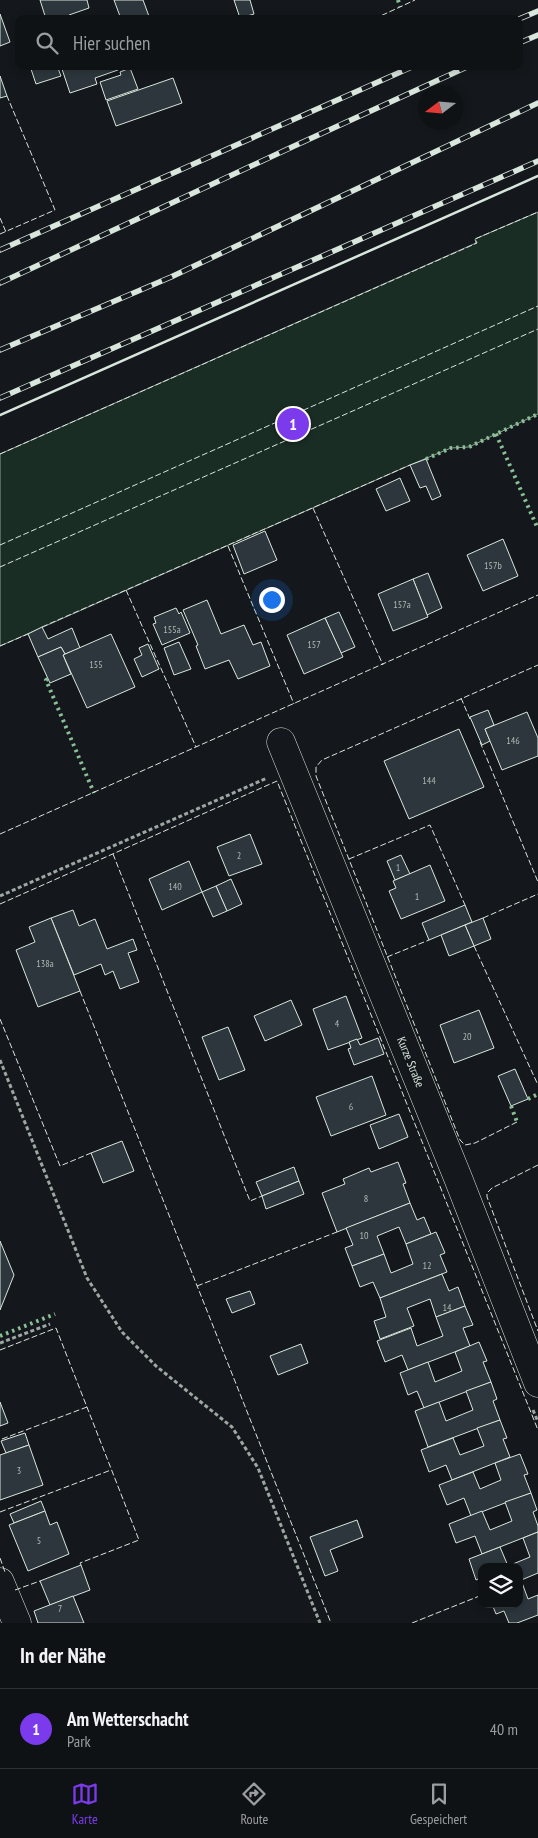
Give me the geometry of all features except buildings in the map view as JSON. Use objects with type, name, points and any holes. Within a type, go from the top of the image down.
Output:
[{"type":"street","name":"Kurze Straße","points":[[281,742],[458,1178],[538,1383]]},
{"type":"street","points":[[0,1582],[17,1623]]},
{"type":"path","points":[[0,896],[292,768]]},
{"type":"path","points":[[0,1060],[88,1278],[122,1332],[156,1366],[232,1427],[258,1468],[320,1623]]},
{"type":"path","points":[[0,1343],[50,1324]]},
{"type":"green space","points":[[538,212],[538,414],[469,447],[451,448],[410,465],[0,646],[0,454],[476,243],[475,239]]},
{"type":"railway","points":[[523,17],[538,11]]},
{"type":"railway","points":[[523,41],[538,35]]},
{"type":"railway","points":[[0,250],[405,70]]},
{"type":"railway","points":[[0,283],[460,70]]},
{"type":"railway","points":[[0,350],[171,277],[538,103]]},
{"type":"railway","points":[[0,398],[538,161]]},
{"type":"hedge","points":[[398,0],[400,7]]},
{"type":"hedge","points":[[426,459],[451,448],[469,447],[538,414]]},
{"type":"hedge","points":[[496,434],[538,529]]},
{"type":"hedge","points":[[48,679],[46,680],[94,793]]},
{"type":"hedge","points":[[528,1099],[538,1094]]},
{"type":"hedge","points":[[511,1106],[517,1122]]},
{"type":"hedge","points":[[0,1336],[55,1314]]},
{"type":"fence","points":[[383,15],[415,0]]},
{"type":"fence","points":[[0,234],[55,210],[7,96]]},
{"type":"fence","points":[[0,454],[477,243],[475,239],[538,212]]},
{"type":"fence","points":[[0,218],[6,232]]},
{"type":"fence","points":[[0,545],[538,306]]},
{"type":"fence","points":[[0,567],[538,329]]},
{"type":"fence","points":[[42,627],[410,465]]},
{"type":"fence","points":[[313,508],[383,665]]},
{"type":"fence","points":[[228,546],[294,704]]},
{"type":"fence","points":[[126,590],[196,747]]},
{"type":"fence","points":[[0,834],[538,595]]},
{"type":"fence","points":[[0,646],[28,634]]},
{"type":"fence","points":[[517,1122],[475,1143],[465,1145],[460,1140],[316,776],[316,767],[322,760],[538,665]]},
{"type":"fence","points":[[461,698],[470,719]]},
{"type":"fence","points":[[480,742],[538,882]]},
{"type":"fence","points":[[0,904],[277,781],[538,1430]]},
{"type":"fence","points":[[349,859],[430,825],[465,905]]},
{"type":"fence","points":[[113,854],[250,1201],[262,1196]]},
{"type":"fence","points":[[483,918],[538,894]]},
{"type":"fence","points":[[387,957],[429,940]]},
{"type":"fence","points":[[474,946],[538,1085]]},
{"type":"fence","points":[[80,991],[331,1623]]},
{"type":"fence","points":[[0,1019],[60,1166],[91,1153]]},
{"type":"fence","points":[[538,1165],[492,1188],[487,1193],[538,1331]]},
{"type":"fence","points":[[197,1286],[337,1232]]},
{"type":"fence","points":[[0,1350],[56,1328],[139,1540],[80,1563],[81,1565]]},
{"type":"fence","points":[[2,1439],[87,1407]]},
{"type":"fence","points":[[0,1512],[111,1470]]},
{"type":"fence","points":[[0,1558],[5,1572]]},
{"type":"fence","points":[[15,1590],[40,1581]]},
{"type":"fence","points":[[412,1623],[478,1597]]},
{"type":"wall","points":[[0,415],[538,176]]},
{"type":"place","name":"Am Wetterschacht","points":[[293,424]]}]
